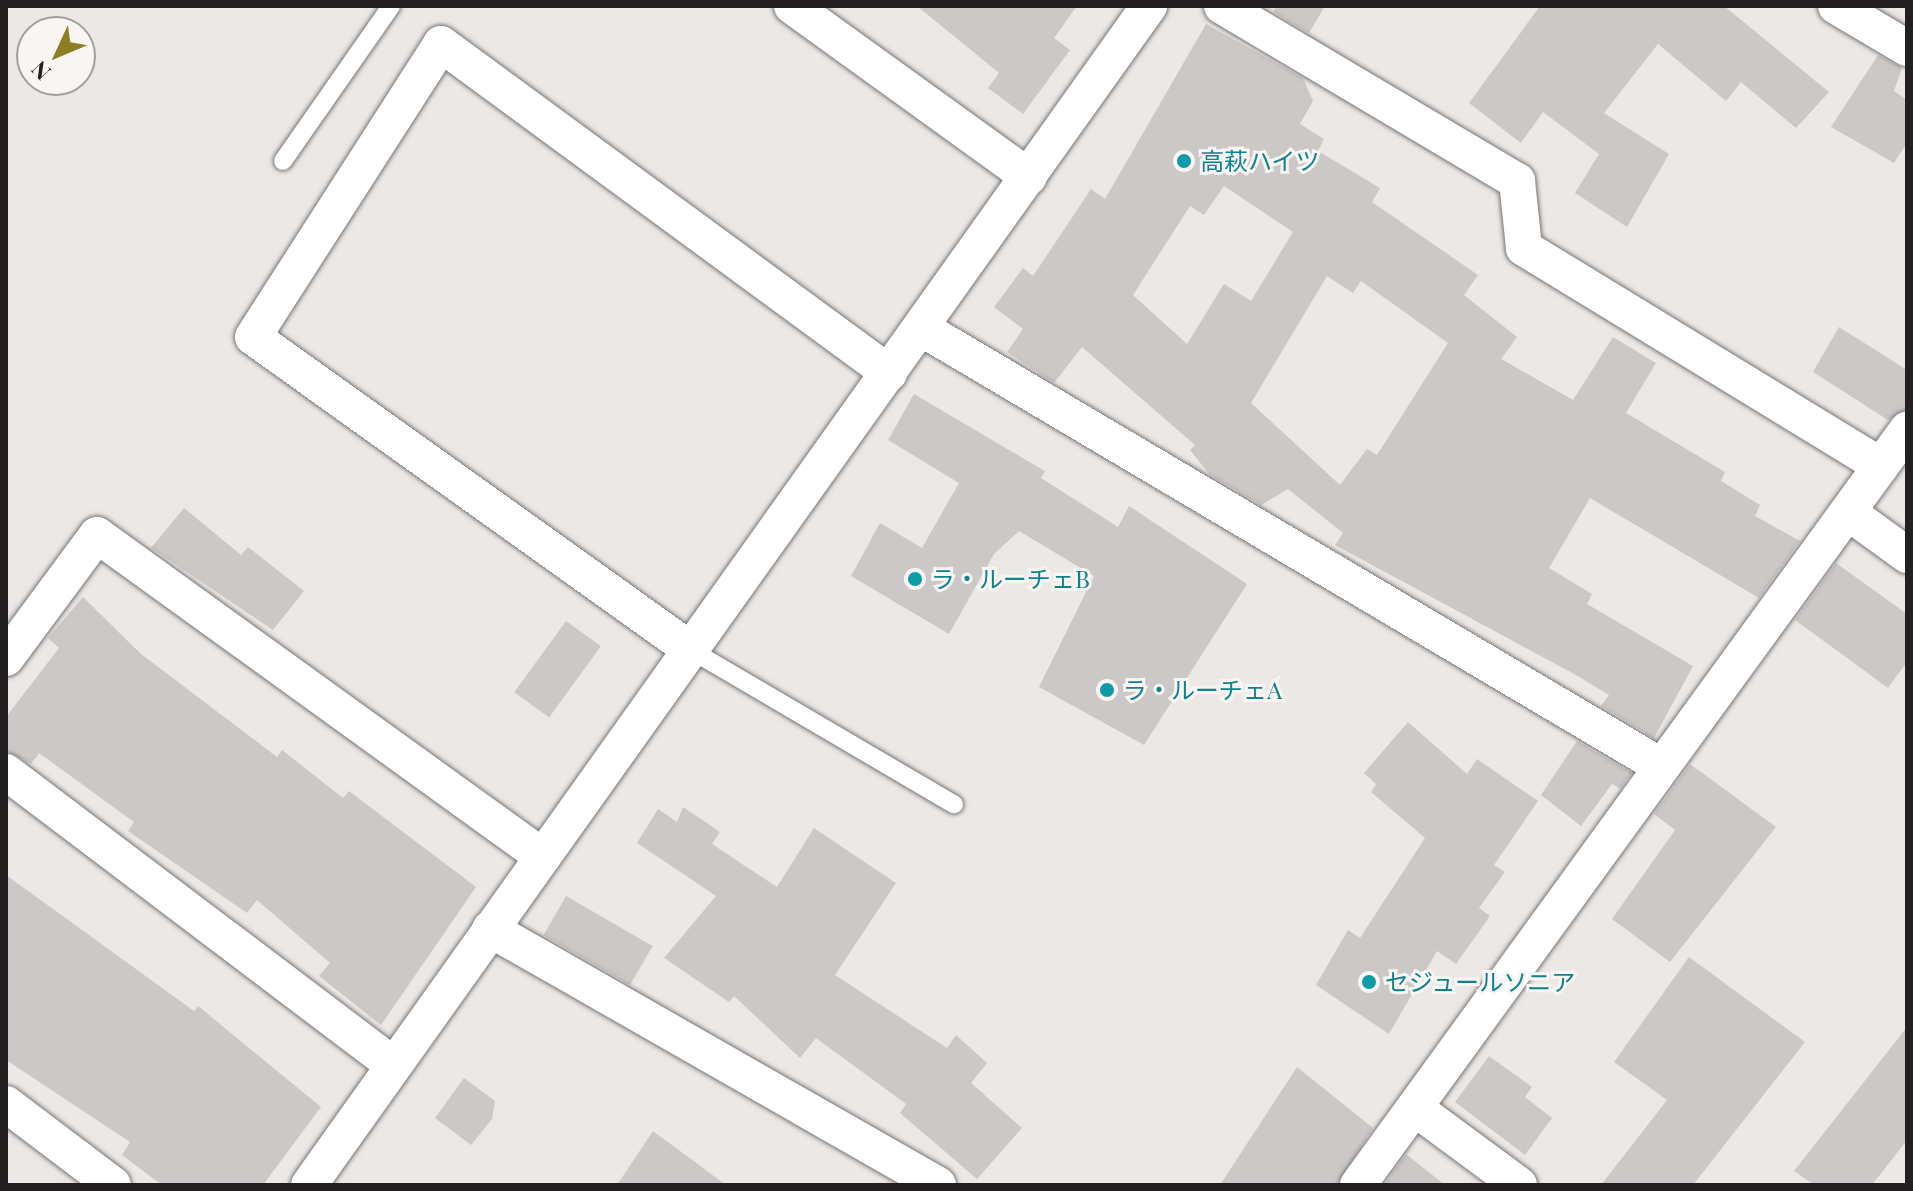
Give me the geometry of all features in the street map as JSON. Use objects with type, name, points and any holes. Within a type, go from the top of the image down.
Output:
[{"type":"street","points":[[792,6],[1029,177]]},
{"type":"street","points":[[309,1185],[1149,6]]},
{"type":"street","points":[[1222,6],[1517,181],[1524,248],[1881,466]]},
{"type":"street","points":[[1836,6],[1907,48]]},
{"type":"street","points":[[691,650],[253,337],[441,44],[889,373]]},
{"type":"street","points":[[921,328],[1659,765]]},
{"type":"street","points":[[1358,1185],[1416,1109],[1659,765],[1849,513],[1907,430]]},
{"type":"street","points":[[1849,513],[1907,555]]},
{"type":"street","points":[[6,658],[97,535],[543,857]]},
{"type":"street","points":[[6,772],[394,1065]]},
{"type":"street","points":[[490,929],[938,1185]]},
{"type":"street","points":[[6,1104],[113,1185]]},
{"type":"street","points":[[1416,1109],[1519,1185]]},
{"type":"lane","points":[[283,161],[391,6]]},
{"type":"lane","points":[[691,650],[954,804]]},
{"type":"building","points":[[917,6],[1077,6],[1054,38],[1070,50],[1023,114],[988,88],[999,73]]},
{"type":"building","points":[[1277,6],[1325,6],[1309,33],[1273,12]]},
{"type":"building","points":[[1540,6],[1724,6],[1829,92],[1796,128],[1741,82],[1726,101],[1658,44],[1604,113],[1669,154],[1627,227],[1575,193],[1599,154],[1543,112],[1521,143],[1469,103]]},
{"type":"building","points":[[1206,24],[1303,78],[1313,101],[1300,124],[1324,139],[1318,151],[1380,188],[1372,202],[1478,275],[1464,295],[1517,337],[1501,359],[1573,400],[1613,337],[1656,363],[1626,413],[1725,472],[1721,481],[1760,505],[1755,516],[1800,541],[1759,598],[1590,498],[1549,568],[1592,594],[1587,604],[1693,666],[1654,738],[1601,706],[1609,695],[1576,675],[1335,545],[1343,533],[1288,489],[1261,505],[1210,475],[1190,450],[1195,445],[1082,347],[1054,383],[1007,352],[1023,329],[994,307],[1023,268],[1033,276],[1091,189],[1105,199]],"holes":[[[1224,186],[1293,232],[1251,301],[1224,284],[1187,344],[1133,295],[1190,206],[1204,215]],[[1327,276],[1353,293],[1361,281],[1448,343],[1377,455],[1367,449],[1340,485],[1251,403]]]},
{"type":"building","points":[[1878,55],[1902,68],[1894,91],[1907,100],[1907,143],[1894,163],[1831,127]]},
{"type":"building","points":[[1839,327],[1907,370],[1907,409],[1888,420],[1813,372]]},
{"type":"building","points":[[914,394],[1045,471],[1041,478],[1118,527],[1129,506],[1247,584],[1144,745],[1039,687],[1094,576],[1019,531],[994,554],[949,634],[851,576],[880,523],[922,548],[959,483],[888,440]]},
{"type":"building","points":[[184,508],[241,555],[248,547],[304,591],[273,630],[151,548]]},
{"type":"building","points":[[1836,563],[1907,614],[1907,662],[1888,688],[1795,620]]},
{"type":"building","points":[[83,597],[141,654],[277,757],[282,750],[343,798],[349,791],[476,887],[381,1025],[319,976],[330,963],[257,900],[247,913],[128,831],[134,822],[39,753],[31,764],[6,751],[6,717],[59,648],[48,638]]},
{"type":"building","points":[[566,621],[601,646],[549,717],[514,692]]},
{"type":"building","points":[[1408,722],[1467,774],[1477,759],[1538,801],[1494,865],[1505,872],[1479,908],[1490,916],[1456,964],[1437,951],[1389,1034],[1316,985],[1348,930],[1360,938],[1425,838],[1371,792],[1376,784],[1364,773]]},
{"type":"building","points":[[1577,741],[1632,773],[1620,789],[1612,784],[1581,826],[1541,795]]},
{"type":"building","points":[[1690,764],[1776,827],[1670,962],[1612,919],[1675,830],[1654,814]]},
{"type":"building","points":[[683,807],[720,832],[712,844],[777,887],[814,828],[896,883],[835,975],[947,1048],[956,1035],[987,1063],[971,1083],[1022,1128],[977,1179],[900,1113],[906,1104],[816,1038],[800,1058],[734,996],[729,1002],[664,958],[716,896],[637,843],[658,809],[677,822]]},
{"type":"building","points":[[6,875],[194,1011],[198,1006],[321,1107],[263,1185],[162,1185],[122,1155],[130,1142],[6,1060]]},
{"type":"building","points":[[566,896],[653,946],[630,985],[544,935]]},
{"type":"building","points":[[1689,957],[1805,1042],[1693,1185],[1601,1185],[1667,1100],[1614,1062]]},
{"type":"building","points":[[1907,1027],[1907,1140],[1872,1185],[1814,1185],[1794,1171]]},
{"type":"building","points":[[1489,1056],[1532,1087],[1525,1097],[1552,1118],[1525,1155],[1455,1102]]},
{"type":"building","points":[[1297,1067],[1373,1128],[1337,1185],[1220,1185]]},
{"type":"building","points":[[464,1078],[495,1101],[492,1119],[471,1145],[435,1118]]},
{"type":"building","points":[[653,1131],[726,1185],[617,1185]]},
{"type":"building","points":[[1406,1154],[1445,1185],[1384,1185]]},
{"type":"place","name":"高萩ハイツ","points":[[1184,161]]},
{"type":"place","name":"ラ・ルーチェB","points":[[915,579]]},
{"type":"place","name":"ラ・ルーチェA","points":[[1107,690]]},
{"type":"place","name":"セジュールソニア","points":[[1369,982]]}]
